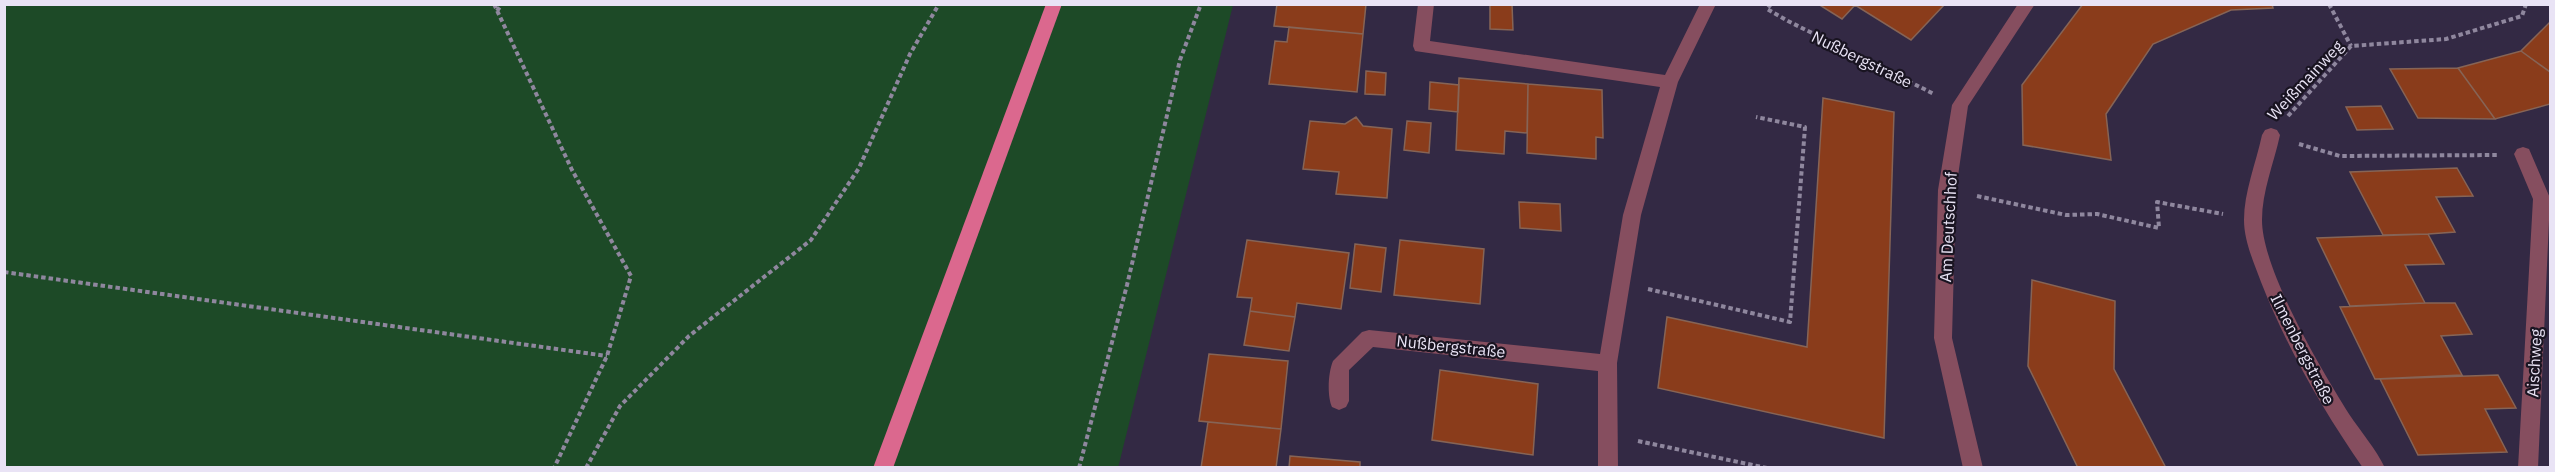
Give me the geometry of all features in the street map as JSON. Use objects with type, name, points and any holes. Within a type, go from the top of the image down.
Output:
[{"type":"main road","points":[[883,468],[1054,4]]},
{"type":"street","points":[[1426,4],[1421,46],[1670,82]]},
{"type":"street","points":[[1608,468],[1606,434],[1608,363],[1632,216],[1670,82],[1708,4]]},
{"type":"street","name":"Am Deutschhof","points":[[1973,468],[1943,338],[1947,190],[1960,105],[2027,4]]},
{"type":"street","name":"Ilmenbergstraße","points":[[2271,135],[2253,220],[2262,259],[2278,304],[2301,351],[2342,422],[2375,468]]},
{"type":"street","name":"Aischweg","points":[[2523,154],[2542,199],[2528,468]]},
{"type":"street","name":"Nußbergstraße","points":[[1339,401],[1340,367],[1369,338],[1608,363]]},
{"type":"path","points":[[494,4],[572,170],[631,276],[607,356],[554,468]]},
{"type":"path","points":[[497,11],[502,4]]},
{"type":"path","points":[[586,468],[620,406],[689,336],[811,240],[859,168],[910,54],[939,4]]},
{"type":"path","points":[[1079,468],[1127,285],[1180,60],[1201,4]]},
{"type":"path","name":"Nußbergstraße","points":[[1771,4],[1767,9],[1873,67],[1960,105]]},
{"type":"path","points":[[2330,4],[2351,45]]},
{"type":"path","name":"Weißmainweg","points":[[2271,135],[2351,45],[2446,39],[2523,16],[2526,4]]},
{"type":"path","points":[[1621,283],[1790,322],[1805,127],[1756,117]]},
{"type":"path","points":[[2271,135],[2340,156],[2523,154]]},
{"type":"path","points":[[1947,190],[2066,215],[2097,214],[2158,228],[2157,202],[2253,220]]},
{"type":"path","points":[[4,272],[607,356]]},
{"type":"path","points":[[1606,434],[1767,468]]},
{"type":"green space","points":[[4,5],[1233,5],[1118,468],[5,467]]},
{"type":"building","points":[[1277,4],[1366,4],[1363,34],[1274,26]]},
{"type":"building","points":[[1490,4],[1512,4],[1513,30],[1490,29]]},
{"type":"building","points":[[1818,4],[1945,4],[1911,40],[1855,5],[1842,19]]},
{"type":"building","points":[[2083,4],[2272,4],[2273,8],[2231,10],[2153,44],[2106,114],[2111,160],[2023,145],[2022,85]]},
{"type":"building","points":[[2550,22],[2550,72],[2521,51]]},
{"type":"building","points":[[1289,27],[1363,34],[1357,92],[1269,84],[1275,41],[1287,42]]},
{"type":"building","points":[[2521,51],[2550,72],[2550,104],[2495,119],[2458,68]]},
{"type":"building","points":[[2458,68],[2495,119],[2418,118],[2390,69]]},
{"type":"building","points":[[1366,71],[1386,73],[1385,95],[1365,94]]},
{"type":"building","points":[[1459,78],[1528,84],[1527,133],[1505,131],[1504,154],[1456,150]]},
{"type":"building","points":[[1430,82],[1459,85],[1458,112],[1429,109]]},
{"type":"building","points":[[1528,84],[1602,90],[1603,138],[1596,137],[1596,159],[1527,153]]},
{"type":"building","points":[[1823,98],[1894,112],[1884,438],[1658,388],[1667,317],[1807,347]]},
{"type":"building","points":[[2381,106],[2393,129],[2357,130],[2346,107]]},
{"type":"building","points":[[1356,117],[1363,126],[1392,129],[1387,198],[1336,194],[1339,172],[1303,169],[1310,121],[1345,124]]},
{"type":"building","points":[[1407,121],[1431,123],[1429,153],[1404,150]]},
{"type":"building","points":[[2457,168],[2473,196],[2436,197],[2455,232],[2428,234],[2383,235],[2350,172]]},
{"type":"building","points":[[1519,202],[1560,204],[1561,231],[1520,228]]},
{"type":"building","points":[[2428,234],[2444,264],[2405,265],[2425,303],[2350,306],[2317,238]]},
{"type":"building","points":[[1247,240],[1349,253],[1341,309],[1297,303],[1295,317],[1250,311],[1252,298],[1237,297]]},
{"type":"building","points":[[1400,240],[1484,249],[1480,304],[1394,295]]},
{"type":"building","points":[[1355,244],[1386,248],[1381,292],[1350,288]]},
{"type":"building","points":[[2032,280],[2115,301],[2114,369],[2166,468],[2078,468],[2028,366]]},
{"type":"building","points":[[2455,303],[2472,334],[2441,336],[2462,375],[2375,379],[2340,307]]},
{"type":"building","points":[[1250,311],[1295,317],[1289,351],[1244,345]]},
{"type":"building","points":[[1209,354],[1288,361],[1281,429],[1199,421]]},
{"type":"building","points":[[1440,370],[1538,384],[1533,455],[1432,440]]},
{"type":"building","points":[[2498,375],[2516,408],[2485,409],[2507,452],[2418,455],[2380,379]]},
{"type":"building","points":[[1208,422],[1281,429],[1276,468],[1201,468]]},
{"type":"building","points":[[1290,456],[1360,462],[1360,468],[1289,468]]}]
